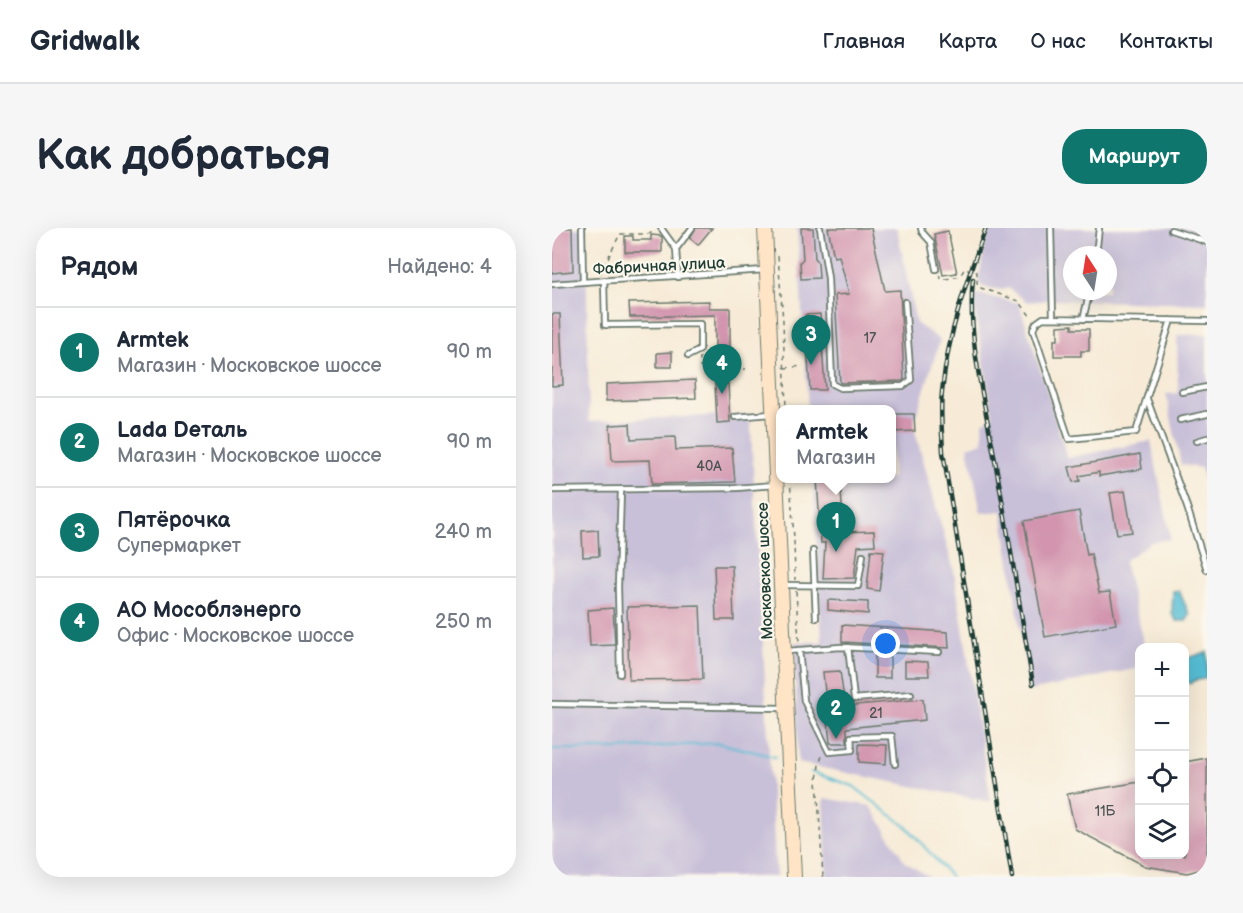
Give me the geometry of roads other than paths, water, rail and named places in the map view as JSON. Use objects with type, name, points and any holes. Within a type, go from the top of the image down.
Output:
[{"type":"main road","name":"Московское шоссе","points":[[765,228],[779,405]]},
{"type":"main road","name":"Московское шоссе","points":[[784,483],[788,585],[784,651],[794,877]]},
{"type":"lane","points":[[582,228],[583,282]]},
{"type":"lane","points":[[676,249],[692,228]]},
{"type":"lane","points":[[820,228],[828,278],[832,384],[840,388],[903,386],[912,380],[905,302]]},
{"type":"lane","points":[[921,228],[931,242],[936,269]]},
{"type":"lane","points":[[1051,228],[1053,318]]},
{"type":"lane","points":[[1097,246],[1099,228]]},
{"type":"lane","points":[[662,229],[676,249],[678,277]]},
{"type":"lane","points":[[1171,230],[1207,242]]},
{"type":"lane","name":"Фабричная улица","points":[[552,284],[767,270]]},
{"type":"lane","points":[[604,280],[605,325],[700,324],[700,350],[688,356]]},
{"type":"lane","points":[[1083,319],[1088,300]]},
{"type":"lane","points":[[1171,321],[1136,432],[1069,439],[1033,330],[1036,323],[1042,318],[1207,321]]},
{"type":"lane","points":[[1182,392],[1207,387]]},
{"type":"lane","points":[[1147,399],[1187,507],[1207,570]]},
{"type":"lane","points":[[735,417],[776,412]]},
{"type":"lane","points":[[1180,420],[1207,414]]},
{"type":"lane","points":[[1197,441],[1207,438]]},
{"type":"lane","points":[[552,490],[736,488],[776,482]]},
{"type":"lane","points":[[620,674],[618,587],[621,490]]},
{"type":"lane","points":[[813,550],[816,618]]},
{"type":"lane","points":[[788,585],[858,586],[863,555]]},
{"type":"lane","points":[[784,651],[848,647],[939,652]]},
{"type":"lane","points":[[848,647],[854,699],[911,694]]},
{"type":"lane","points":[[799,650],[804,701],[829,752],[852,750],[851,737],[892,736],[895,764]]},
{"type":"lane","points":[[552,704],[787,708]]},
{"type":"water","points":[[1173,591],[1179,591],[1190,615],[1186,621],[1177,621],[1172,614]]},
{"type":"water","points":[[1207,652],[1207,678],[1189,683],[1189,658]]},
{"type":"waterway","points":[[552,749],[616,749],[719,743],[775,757]]},
{"type":"waterway","points":[[811,772],[853,786],[908,828],[951,877]]},
{"type":"railway","points":[[986,228],[953,328],[942,392],[941,422],[943,452],[1012,877]]},
{"type":"railway","points":[[973,279],[974,345],[1033,684]]},
{"type":"place","name":"Пятёрочка","points":[[811,365]]},
{"type":"place","name":"АО Мособлэнерго","points":[[722,394]]},
{"type":"place","name":"Armtek","points":[[836,552]]},
{"type":"place","name":"Lada Dеталь","points":[[836,739]]}]
